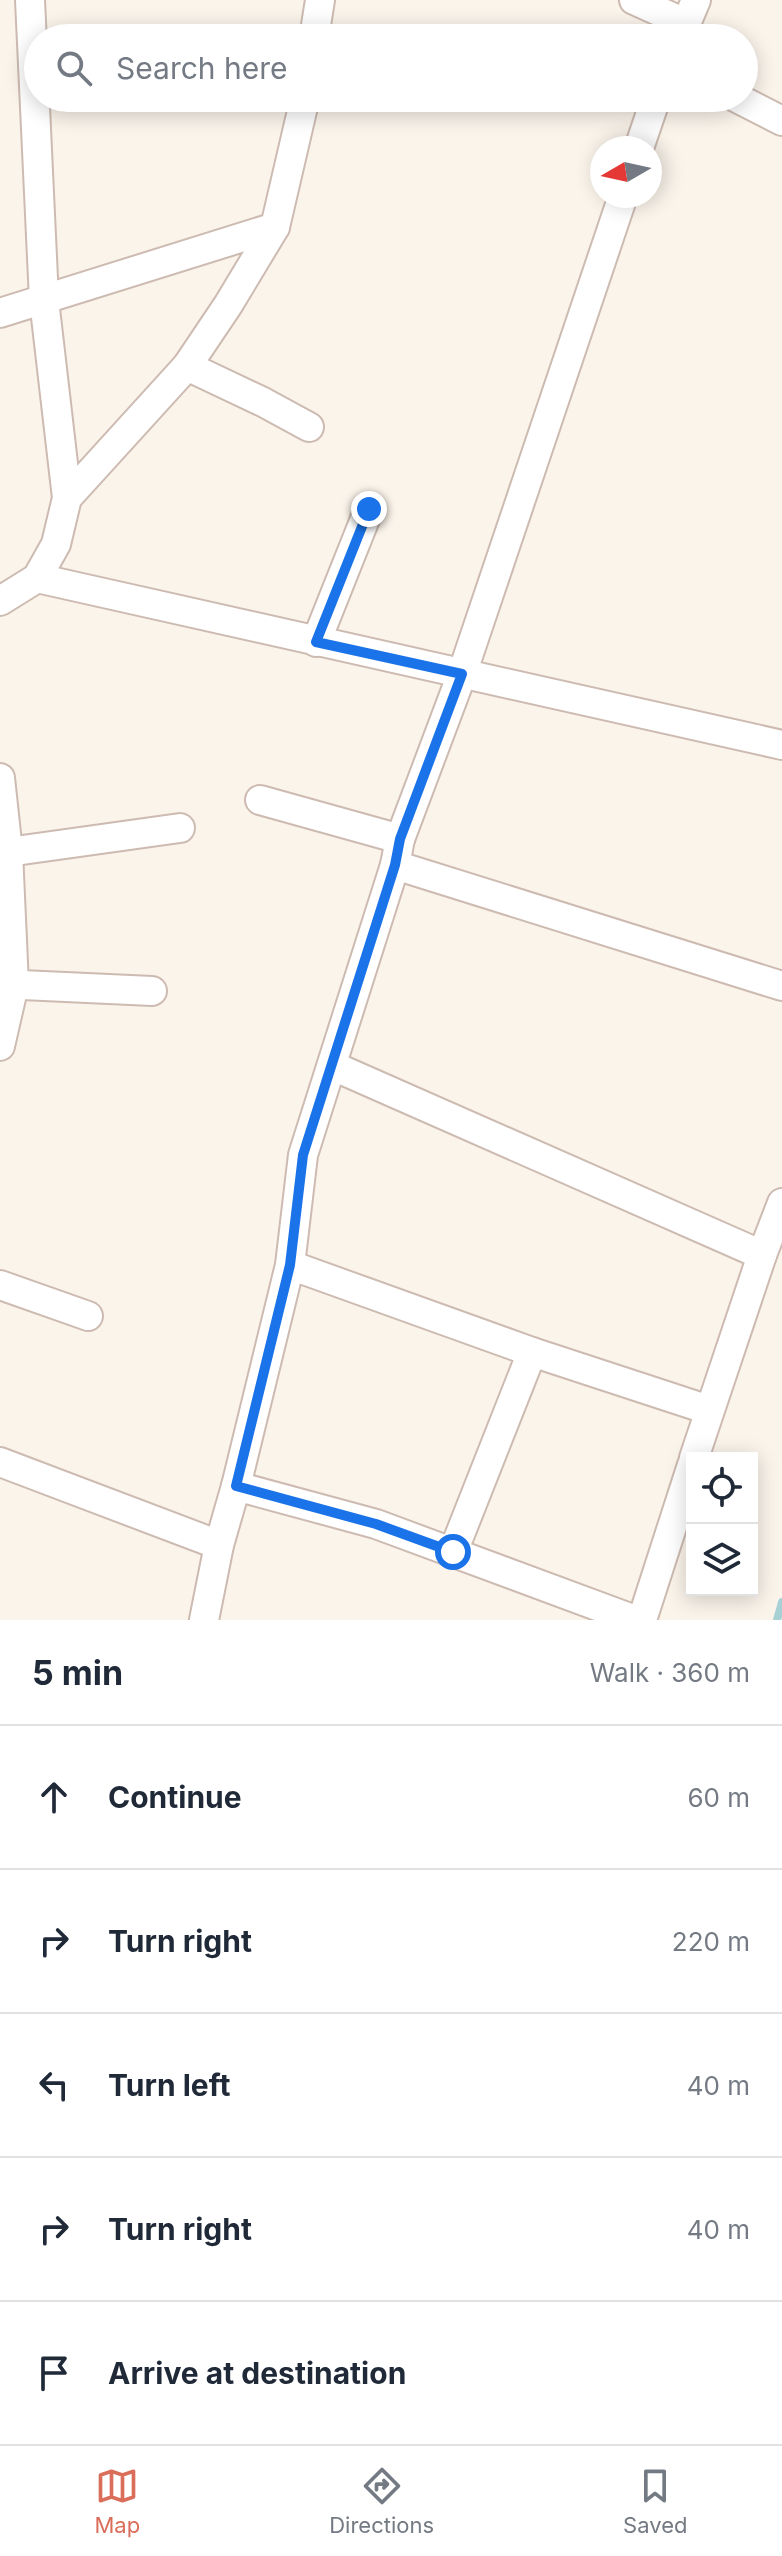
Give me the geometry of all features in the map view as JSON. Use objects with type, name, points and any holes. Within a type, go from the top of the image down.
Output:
[{"type":"street","points":[[30,0],[31,24]]},
{"type":"street","points":[[316,24],[320,0]]},
{"type":"street","points":[[634,0],[687,21]]},
{"type":"street","points":[[758,109],[782,121]]},
{"type":"street","points":[[0,601],[37,578],[56,544],[67,498],[44,300],[35,112]]},
{"type":"street","points":[[67,498],[187,366],[228,305],[275,227],[302,112]]},
{"type":"street","points":[[643,136],[651,112]]},
{"type":"street","points":[[204,1620],[219,1545],[290,1265],[303,1155],[398,852],[462,674],[619,208]]},
{"type":"street","points":[[0,313],[275,227]]},
{"type":"street","points":[[187,366],[309,427]]},
{"type":"street","points":[[316,642],[369,509]]},
{"type":"street","points":[[37,578],[782,745]]},
{"type":"street","points":[[0,778],[8,852],[7,985],[0,1046]]},
{"type":"street","points":[[260,800],[398,852],[782,986]]},
{"type":"street","points":[[8,852],[180,828]]},
{"type":"street","points":[[7,985],[152,991]]},
{"type":"street","points":[[333,1066],[762,1255]]},
{"type":"street","points":[[696,1452],[782,1203]]},
{"type":"street","points":[[290,1265],[532,1352],[709,1410]]},
{"type":"street","points":[[0,1285],[88,1316]]},
{"type":"street","points":[[453,1552],[532,1352]]},
{"type":"street","points":[[0,1462],[219,1545]]},
{"type":"street","points":[[642,1620],[686,1484]]},
{"type":"street","points":[[236,1486],[376,1524],[635,1620]]},
{"type":"waterway","points":[[777,1620],[782,1602]]},
{"type":"route","points":[[369,509],[316,642],[462,674],[400,839],[395,865],[303,1155],[290,1265],[236,1486],[376,1524],[453,1552]]}]
